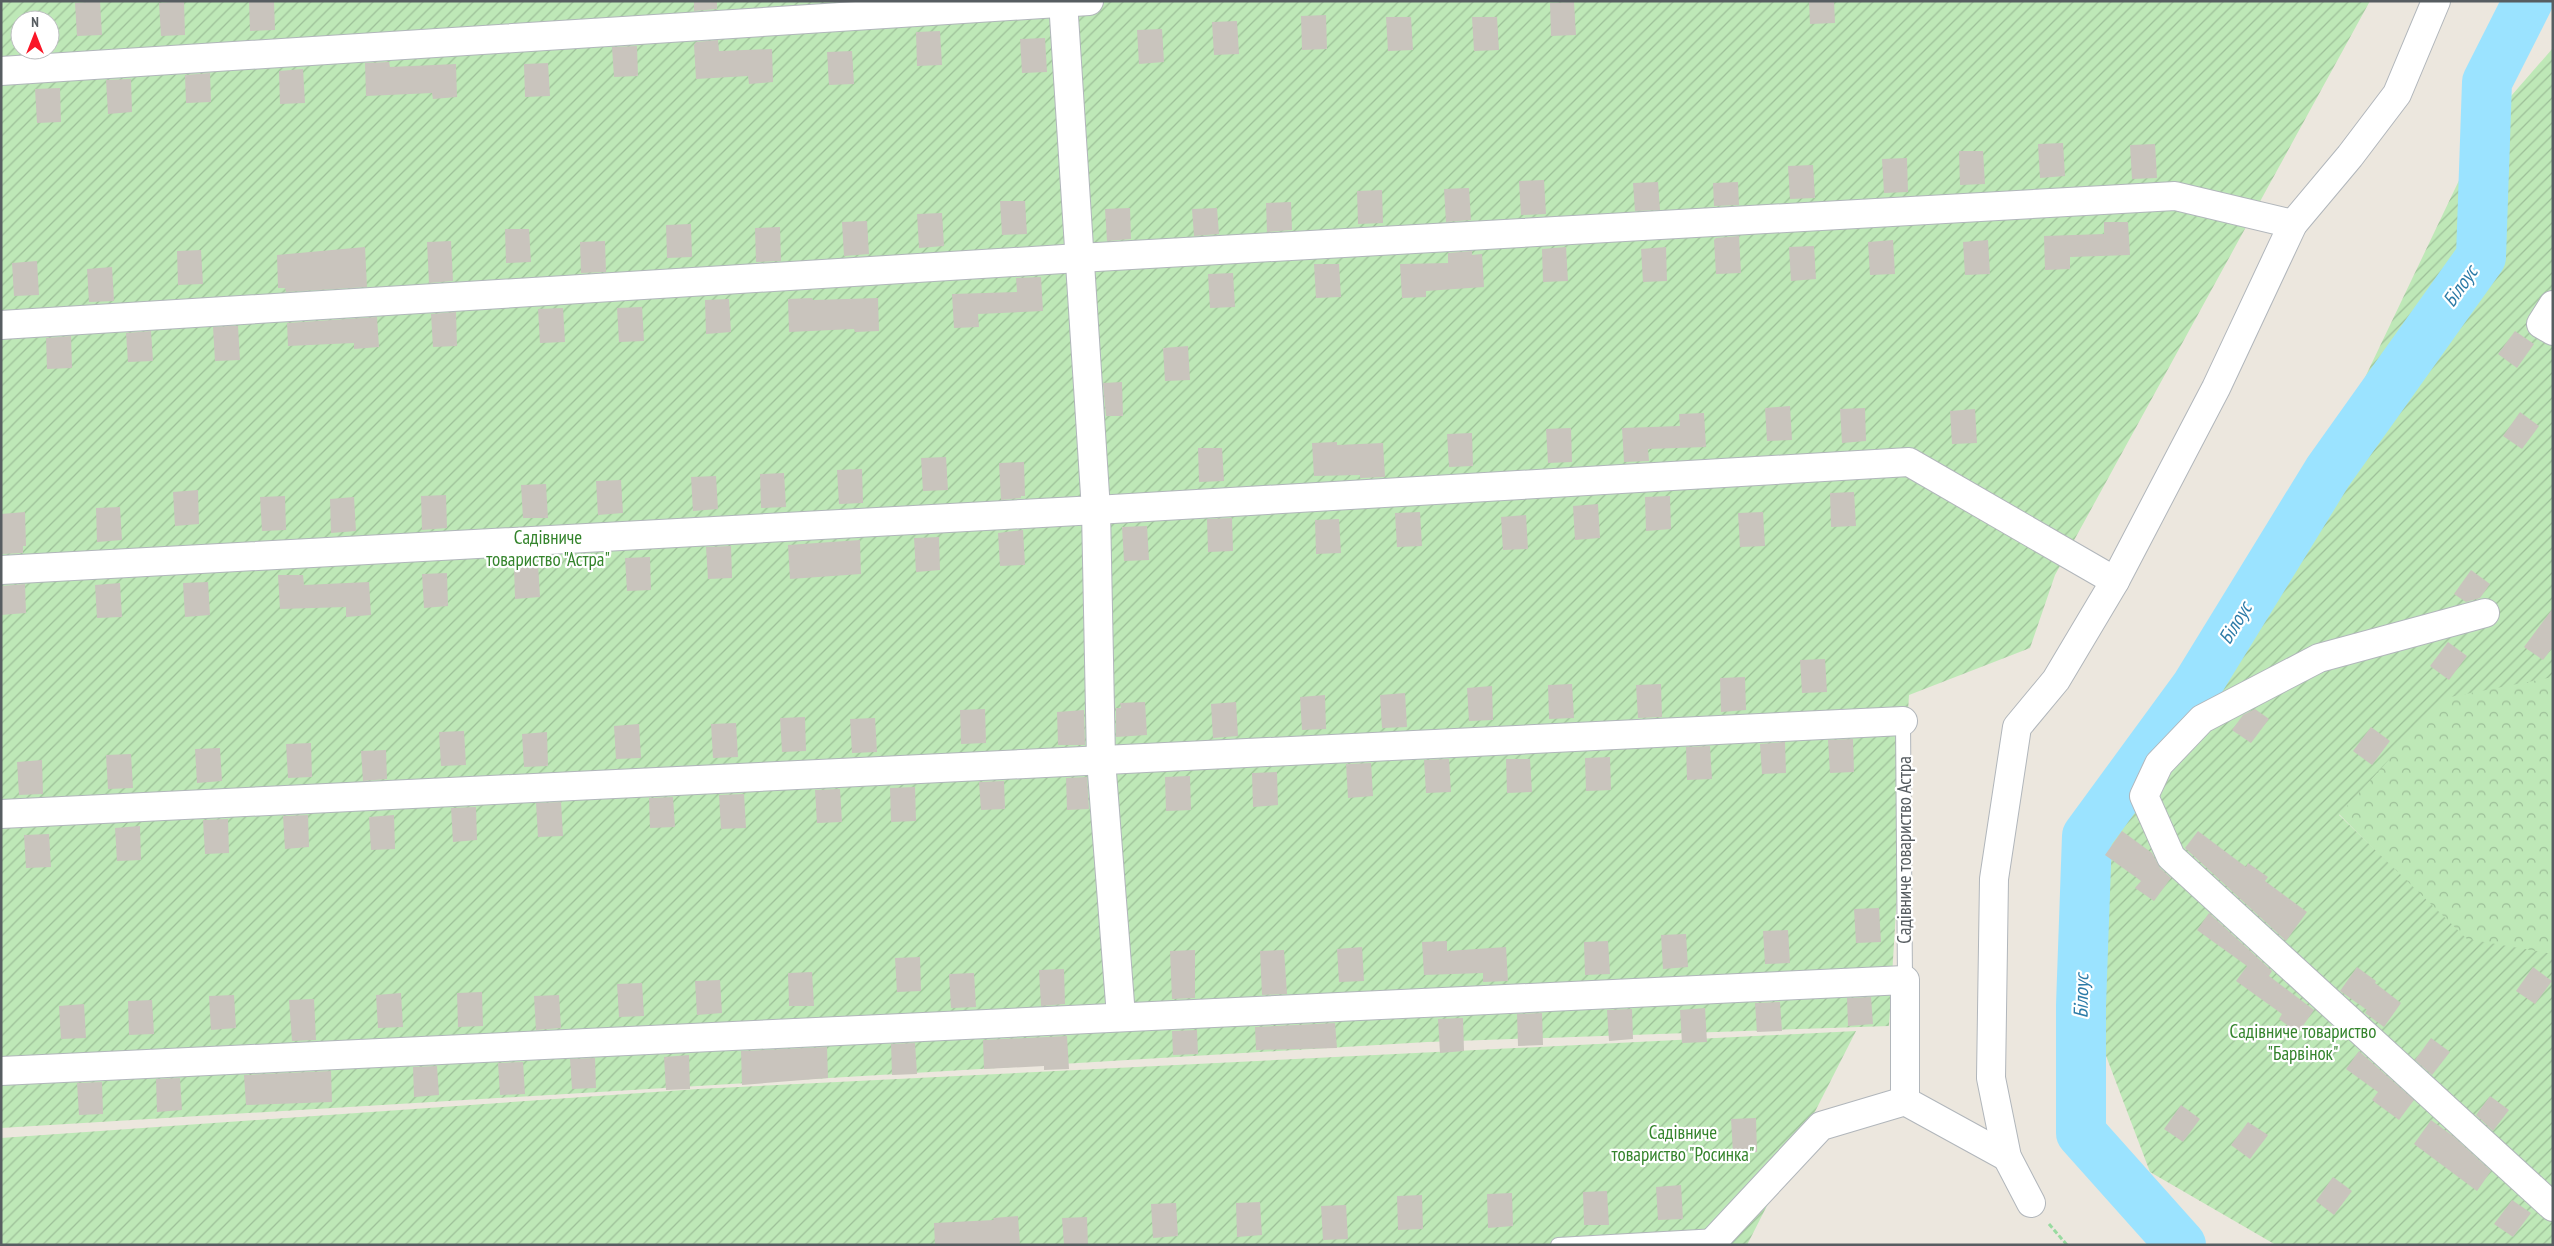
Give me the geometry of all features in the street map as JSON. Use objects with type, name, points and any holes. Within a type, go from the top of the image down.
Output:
[{"type":"street","points":[[2031,1203],[2007,1157],[1991,1078],[1994,888],[2016,727],[2056,680],[2115,581],[2216,388],[2293,224],[2350,156],[2397,94],[2436,1]]},
{"type":"street","points":[[1,71],[1072,2],[1079,258],[1096,510],[1101,760],[1121,1016]]},
{"type":"street","points":[[1,325],[1079,258],[2175,196],[2293,224]]},
{"type":"street","points":[[2553,304],[2541,324],[2553,331]]},
{"type":"street","points":[[1,570],[1096,510],[1909,462],[2115,581]]},
{"type":"street","points":[[2485,613],[2319,658],[2202,719],[2159,764],[2144,796],[2171,857],[2553,1207]]},
{"type":"street","points":[[1,814],[1903,721]]},
{"type":"street","points":[[1,1071],[1905,980],[1905,1101]]},
{"type":"street","points":[[1714,1240],[1821,1126],[1905,1101],[2007,1157]]},
{"type":"lane","name":"Садівниче товариство Астра","points":[[1903,721],[1905,980]]},
{"type":"lane","points":[[1558,1245],[1714,1240]]},
{"type":"green space","name":"Садівниче товариство \"Астра\"","points":[[1,1],[2370,1],[2055,575],[2030,648],[1909,695],[1889,1026],[1427,1042],[1,1128]]},
{"type":"green space","name":"Садівниче товариство \"Барвінок\"","points":[[2553,48],[2553,677],[2445,698],[2339,815],[2467,939],[2553,954],[2553,1245],[2276,1245],[2150,1172],[2077,979],[2098,836],[2144,796],[2202,719],[2485,126]]},
{"type":"green space","points":[[2553,671],[2553,976],[2465,942],[2339,814],[2431,690]]},
{"type":"green space","name":"Садівниче товариство \"Росинка\"","points":[[1856,1031],[1747,1245],[1,1245],[1,1138],[698,1089]]},
{"type":"building","points":[[100,1],[102,35],[77,36],[75,3]]},
{"type":"building","points":[[184,1],[185,35],[161,36],[159,3]]},
{"type":"building","points":[[249,1],[274,1],[275,30],[250,31]]},
{"type":"building","points":[[694,1],[717,1],[717,9],[694,11]]},
{"type":"building","points":[[1809,1],[1834,1],[1835,23],[1810,24]]},
{"type":"building","points":[[1574,2],[1576,35],[1551,36],[1550,3]]},
{"type":"building","points":[[1326,15],[1327,49],[1302,50],[1301,16]]},
{"type":"building","points":[[1386,17],[1411,17],[1413,50],[1388,51]]},
{"type":"building","points":[[1472,17],[1497,17],[1499,50],[1474,51]]},
{"type":"building","points":[[1237,21],[1239,54],[1214,55],[1212,22]]},
{"type":"building","points":[[1162,29],[1164,62],[1139,64],[1137,30]]},
{"type":"building","points":[[940,31],[942,65],[917,66],[916,32]]},
{"type":"building","points":[[1045,38],[1047,72],[1022,73],[1020,39]]},
{"type":"building","points":[[718,40],[719,51],[772,49],[773,82],[749,84],[748,76],[696,79],[694,45],[696,42]]},
{"type":"building","points":[[637,46],[638,76],[614,77],[612,47]]},
{"type":"building","points":[[852,51],[854,84],[829,85],[827,52]]},
{"type":"building","points":[[389,62],[390,67],[456,64],[457,97],[433,99],[432,93],[366,96],[365,63]]},
{"type":"building","points":[[548,63],[550,96],[525,97],[524,64]]},
{"type":"building","points":[[303,69],[305,103],[280,104],[279,71]]},
{"type":"building","points":[[210,73],[211,102],[186,103],[185,75]]},
{"type":"building","points":[[131,79],[132,112],[108,114],[106,80]]},
{"type":"building","points":[[60,88],[61,122],[37,123],[35,89]]},
{"type":"building","points":[[2063,143],[2065,176],[2040,178],[2038,144]]},
{"type":"building","points":[[2155,144],[2157,178],[2132,179],[2130,145]]},
{"type":"building","points":[[1959,151],[1983,151],[1985,184],[1960,185]]},
{"type":"building","points":[[1907,158],[1908,192],[1884,193],[1882,159]]},
{"type":"building","points":[[1813,165],[1815,198],[1790,199],[1788,166]]},
{"type":"building","points":[[1544,180],[1546,214],[1521,215],[1519,181]]},
{"type":"building","points":[[1658,182],[1660,210],[1635,211],[1633,183]]},
{"type":"building","points":[[1738,182],[1739,205],[1714,206],[1713,183]]},
{"type":"building","points":[[1469,188],[1471,220],[1446,222],[1444,189]]},
{"type":"building","points":[[1382,190],[1383,223],[1358,224],[1357,191]]},
{"type":"building","points":[[1000,201],[1025,201],[1027,234],[1002,235]]},
{"type":"building","points":[[1291,202],[1292,230],[1267,232],[1266,203]]},
{"type":"building","points":[[1130,208],[1131,239],[1107,241],[1105,209]]},
{"type":"building","points":[[1217,208],[1219,234],[1194,236],[1192,209]]},
{"type":"building","points":[[942,213],[944,246],[919,248],[917,214]]},
{"type":"building","points":[[867,221],[869,254],[844,256],[842,222]]},
{"type":"building","points":[[2104,222],[2128,222],[2130,255],[2070,257],[2070,269],[2045,270],[2044,236],[2104,234]]},
{"type":"building","points":[[691,224],[692,257],[667,258],[666,225]]},
{"type":"building","points":[[780,227],[781,261],[756,262],[755,228]]},
{"type":"building","points":[[505,229],[529,229],[531,262],[506,263]]},
{"type":"building","points":[[1739,236],[1741,273],[1716,274],[1714,240],[1716,238]]},
{"type":"building","points":[[1893,240],[1895,274],[1870,275],[1868,242]]},
{"type":"building","points":[[1988,240],[1990,274],[1965,275],[1963,242]]},
{"type":"building","points":[[451,241],[453,281],[429,283],[427,242]]},
{"type":"building","points":[[605,241],[606,272],[581,273],[580,242]]},
{"type":"building","points":[[1814,246],[1816,279],[1791,281],[1789,247]]},
{"type":"building","points":[[365,247],[367,287],[286,292],[285,288],[278,288],[277,255]]},
{"type":"building","points":[[1566,247],[1568,281],[1543,282],[1542,249]]},
{"type":"building","points":[[1666,247],[1667,281],[1643,282],[1641,249]]},
{"type":"building","points":[[201,250],[203,284],[178,285],[177,251]]},
{"type":"building","points":[[1472,251],[1472,255],[1482,254],[1484,287],[1426,291],[1426,297],[1402,298],[1400,264],[1448,263],[1448,253]]},
{"type":"building","points":[[37,261],[39,295],[14,296],[12,263]]},
{"type":"building","points":[[1314,264],[1339,264],[1341,297],[1316,298]]},
{"type":"building","points":[[112,267],[114,301],[89,302],[87,269]]},
{"type":"building","points":[[1233,273],[1235,307],[1210,308],[1208,274]]},
{"type":"building","points":[[1041,277],[1043,311],[978,314],[979,327],[954,328],[952,294],[1017,292],[1016,278]]},
{"type":"building","points":[[812,298],[813,300],[878,298],[879,331],[855,332],[854,329],[789,332],[788,299]]},
{"type":"building","points":[[729,299],[731,332],[706,334],[705,300]]},
{"type":"building","points":[[642,307],[644,341],[619,342],[617,308]]},
{"type":"building","points":[[563,308],[565,342],[540,343],[538,309]]},
{"type":"building","points":[[456,312],[457,346],[433,347],[431,314]]},
{"type":"building","points":[[377,317],[379,347],[354,349],[354,343],[288,346],[287,323]]},
{"type":"building","points":[[238,326],[240,360],[215,361],[213,327]]},
{"type":"building","points":[[151,331],[153,361],[128,362],[126,333]]},
{"type":"building","points":[[2515,331],[2534,344],[2517,368],[2498,354]]},
{"type":"building","points":[[71,336],[72,368],[47,369],[46,338]]},
{"type":"building","points":[[1188,346],[1190,380],[1165,381],[1163,348]]},
{"type":"building","points":[[1122,382],[1123,416],[1106,416],[1103,383]]},
{"type":"building","points":[[1790,406],[1792,440],[1767,441],[1765,408]]},
{"type":"building","points":[[1865,408],[1866,441],[1842,443],[1840,409]]},
{"type":"building","points":[[1975,409],[1977,443],[1952,444],[1950,411]]},
{"type":"building","points":[[2520,412],[2539,426],[2522,449],[2503,436]]},
{"type":"building","points":[[1704,413],[1706,447],[1648,449],[1649,461],[1624,462],[1622,428],[1680,426],[1679,414]]},
{"type":"building","points":[[1571,428],[1572,462],[1548,463],[1546,429]]},
{"type":"building","points":[[1472,433],[1473,466],[1449,467],[1447,434]]},
{"type":"building","points":[[1337,442],[1337,445],[1383,443],[1385,477],[1360,478],[1360,475],[1314,476],[1312,443]]},
{"type":"building","points":[[1198,448],[1222,448],[1224,481],[1199,482]]},
{"type":"building","points":[[946,457],[948,490],[923,491],[921,458]]},
{"type":"building","points":[[1024,462],[1025,496],[1001,500],[999,463]]},
{"type":"building","points":[[862,469],[863,503],[839,504],[837,470]]},
{"type":"building","points":[[784,473],[786,507],[761,508],[760,474]]},
{"type":"building","points":[[716,476],[718,509],[693,511],[691,477]]},
{"type":"building","points":[[621,480],[623,513],[598,515],[596,481]]},
{"type":"building","points":[[546,484],[548,518],[523,518],[521,485]]},
{"type":"building","points":[[198,490],[199,524],[175,526],[173,492]]},
{"type":"building","points":[[1854,492],[1856,526],[1831,527],[1830,493]]},
{"type":"building","points":[[446,495],[447,528],[422,530],[421,496]]},
{"type":"building","points":[[285,496],[286,530],[262,531],[260,497]]},
{"type":"building","points":[[1670,496],[1671,529],[1646,531],[1645,497]]},
{"type":"building","points":[[354,497],[356,531],[331,533],[330,499]]},
{"type":"building","points":[[1598,504],[1600,538],[1575,540],[1573,506]]},
{"type":"building","points":[[120,507],[122,540],[97,542],[96,508]]},
{"type":"building","points":[[25,512],[26,546],[23,546],[23,553],[2,554],[1,514]]},
{"type":"building","points":[[1420,512],[1422,546],[1397,547],[1395,513]]},
{"type":"building","points":[[1763,512],[1765,546],[1740,547],[1738,513]]},
{"type":"building","points":[[1526,515],[1528,549],[1503,550],[1501,517]]},
{"type":"building","points":[[1232,518],[1233,551],[1208,552],[1207,519]]},
{"type":"building","points":[[1339,519],[1341,553],[1316,554],[1315,520]]},
{"type":"building","points":[[1147,526],[1149,560],[1124,561],[1122,527]]},
{"type":"building","points":[[1023,530],[1025,565],[1000,566],[998,533]]},
{"type":"building","points":[[939,537],[940,570],[916,572],[914,538]]},
{"type":"building","points":[[860,540],[861,574],[790,579],[788,545]]},
{"type":"building","points":[[731,546],[732,578],[708,579],[706,547]]},
{"type":"building","points":[[650,557],[651,590],[627,591],[625,558]]},
{"type":"building","points":[[538,564],[540,597],[515,599],[514,565]]},
{"type":"building","points":[[2471,570],[2490,584],[2480,598],[2466,602],[2454,594]]},
{"type":"building","points":[[447,573],[448,606],[424,608],[422,574]]},
{"type":"building","points":[[278,575],[303,575],[304,585],[369,582],[371,615],[346,617],[346,607],[280,609]]},
{"type":"building","points":[[208,582],[210,615],[185,617],[183,583]]},
{"type":"building","points":[[120,583],[122,617],[97,618],[95,585]]},
{"type":"building","points":[[25,584],[26,613],[1,615],[1,586]]},
{"type":"building","points":[[2553,608],[2553,647],[2543,660],[2524,647]]},
{"type":"building","points":[[2448,642],[2467,656],[2449,680],[2430,666]]},
{"type":"building","points":[[1825,659],[1827,692],[1802,693],[1800,660]]},
{"type":"building","points":[[1745,677],[1746,710],[1721,712],[1720,678]]},
{"type":"building","points":[[1572,684],[1574,718],[1549,719],[1548,685]]},
{"type":"building","points":[[1661,684],[1662,717],[1638,718],[1636,685]]},
{"type":"building","points":[[1492,686],[1493,720],[1469,721],[1467,688]]},
{"type":"building","points":[[1405,693],[1407,727],[1382,728],[1380,695]]},
{"type":"building","points":[[1325,695],[1326,729],[1302,730],[1300,697]]},
{"type":"building","points":[[1145,702],[1147,735],[1116,737],[1116,708],[1121,708],[1120,703]]},
{"type":"building","points":[[1236,702],[1238,736],[1213,738],[1211,704]]},
{"type":"building","points":[[985,709],[986,743],[961,744],[960,710]]},
{"type":"building","points":[[2255,709],[2269,719],[2251,743],[2232,730],[2243,715]]},
{"type":"building","points":[[1084,710],[1085,745],[1058,745],[1057,712]]},
{"type":"building","points":[[805,717],[806,751],[782,752],[780,718]]},
{"type":"building","points":[[875,718],[877,752],[852,753],[850,719]]},
{"type":"building","points":[[736,723],[738,757],[713,758],[711,724]]},
{"type":"building","points":[[639,724],[641,758],[616,759],[614,726]]},
{"type":"building","points":[[2371,727],[2390,741],[2372,765],[2353,751]]},
{"type":"building","points":[[464,731],[466,765],[441,766],[439,732]]},
{"type":"building","points":[[547,732],[548,766],[524,767],[522,734]]},
{"type":"building","points":[[1853,739],[1854,772],[1830,773],[1828,740]]},
{"type":"building","points":[[1785,742],[1786,773],[1762,774],[1760,744]]},
{"type":"building","points":[[311,743],[312,777],[288,778],[286,744]]},
{"type":"building","points":[[1710,746],[1712,779],[1687,780],[1686,747]]},
{"type":"building","points":[[220,748],[222,781],[197,783],[195,749]]},
{"type":"building","points":[[386,750],[387,779],[363,781],[361,751]]},
{"type":"building","points":[[131,754],[133,788],[108,789],[106,755]]},
{"type":"building","points":[[1610,757],[1611,790],[1586,791],[1585,758]]},
{"type":"building","points":[[1449,759],[1451,792],[1426,793],[1424,760]]},
{"type":"building","points":[[1506,759],[1530,759],[1532,792],[1507,793]]},
{"type":"building","points":[[42,760],[43,794],[19,795],[17,762]]},
{"type":"building","points":[[1371,763],[1373,796],[1348,798],[1346,764]]},
{"type":"building","points":[[1277,772],[1278,805],[1253,807],[1252,773]]},
{"type":"building","points":[[1190,776],[1191,810],[1166,811],[1165,777]]},
{"type":"building","points":[[1087,777],[1089,809],[1067,810],[1066,778]]},
{"type":"building","points":[[1004,781],[1005,809],[981,810],[979,782]]},
{"type":"building","points":[[915,787],[916,821],[891,822],[890,788]]},
{"type":"building","points":[[840,789],[842,822],[817,823],[815,790]]},
{"type":"building","points":[[744,794],[746,828],[721,829],[719,795]]},
{"type":"building","points":[[673,797],[675,827],[650,828],[649,798]]},
{"type":"building","points":[[561,802],[563,836],[538,837],[536,803]]},
{"type":"building","points":[[476,807],[477,840],[453,842],[451,808]]},
{"type":"building","points":[[308,815],[309,847],[285,849],[283,816]]},
{"type":"building","points":[[394,815],[395,849],[371,850],[369,817]]},
{"type":"building","points":[[228,819],[229,853],[205,854],[203,820]]},
{"type":"building","points":[[140,826],[141,860],[117,861],[115,828]]},
{"type":"building","points":[[2122,831],[2152,853],[2160,868],[2171,878],[2154,901],[2135,888],[2141,881],[2105,855]]},
{"type":"building","points":[[2198,831],[2246,867],[2248,863],[2268,877],[2265,881],[2307,912],[2286,941],[2185,848]]},
{"type":"building","points":[[49,834],[51,867],[26,868],[24,835]]},
{"type":"building","points":[[1879,908],[1881,942],[1856,943],[1854,909]]},
{"type":"building","points":[[2209,913],[2272,971],[2269,976],[2314,1010],[2298,1033],[2279,1019],[2282,1014],[2236,981],[2247,966],[2197,930]]},
{"type":"building","points":[[1788,930],[1790,963],[1765,964],[1763,931]]},
{"type":"building","points":[[1686,934],[1688,967],[1663,969],[1661,935]]},
{"type":"building","points":[[1447,941],[1447,951],[1506,947],[1508,981],[1483,982],[1483,973],[1424,975],[1422,942]]},
{"type":"building","points":[[1608,941],[1610,974],[1585,975],[1584,942]]},
{"type":"building","points":[[1362,947],[1364,981],[1339,982],[1337,949]]},
{"type":"building","points":[[1195,950],[1195,998],[1172,999],[1170,951]]},
{"type":"building","points":[[1284,950],[1287,994],[1262,995],[1260,951]]},
{"type":"building","points":[[920,957],[921,991],[897,992],[895,958]]},
{"type":"building","points":[[2357,967],[2401,1003],[2384,1027],[2365,1013],[2367,1010],[2340,991]]},
{"type":"building","points":[[2533,967],[2552,981],[2535,1004],[2516,991]]},
{"type":"building","points":[[1064,969],[1065,1004],[1041,1006],[1039,970]]},
{"type":"building","points":[[812,972],[814,1006],[789,1006],[788,973]]},
{"type":"building","points":[[974,973],[976,1007],[951,1008],[949,974]]},
{"type":"building","points":[[720,980],[722,1013],[697,1015],[695,981]]},
{"type":"building","points":[[642,983],[644,1016],[619,1017],[617,984]]},
{"type":"building","points":[[482,992],[483,1026],[458,1027],[457,993]]},
{"type":"building","points":[[401,993],[403,1027],[378,1028],[376,995]]},
{"type":"building","points":[[234,995],[236,1028],[211,1030],[209,996]]},
{"type":"building","points":[[559,995],[561,1028],[536,1030],[534,996]]},
{"type":"building","points":[[1871,997],[1873,1024],[1848,1026],[1847,998]]},
{"type":"building","points":[[314,999],[316,1040],[292,1041],[289,1000]]},
{"type":"building","points":[[152,1000],[154,1034],[129,1035],[128,1001]]},
{"type":"building","points":[[1780,1002],[1782,1031],[1757,1032],[1755,1003]]},
{"type":"building","points":[[84,1004],[86,1038],[61,1039],[59,1006]]},
{"type":"building","points":[[1705,1008],[1707,1042],[1682,1043],[1680,1010]]},
{"type":"building","points":[[1632,1009],[1633,1039],[1609,1041],[1607,1010]]},
{"type":"building","points":[[1542,1013],[1543,1045],[1518,1046],[1517,1014]]},
{"type":"building","points":[[1463,1018],[1464,1051],[1440,1053],[1438,1019]]},
{"type":"building","points":[[1335,1023],[1337,1048],[1256,1050],[1255,1027]]},
{"type":"building","points":[[1197,1030],[1198,1054],[1173,1055],[1172,1031]]},
{"type":"building","points":[[1067,1036],[1069,1069],[1044,1070],[1044,1066],[984,1069],[983,1040]]},
{"type":"building","points":[[2431,1038],[2450,1052],[2432,1075],[2415,1060]]},
{"type":"building","points":[[915,1043],[917,1074],[892,1075],[891,1044]]},
{"type":"building","points":[[827,1047],[828,1078],[742,1085],[741,1051]]},
{"type":"building","points":[[2359,1051],[2414,1100],[2399,1120],[2372,1100],[2378,1092],[2346,1069]]},
{"type":"building","points":[[689,1055],[690,1089],[666,1090],[664,1057]]},
{"type":"building","points":[[595,1058],[596,1088],[572,1089],[570,1059]]},
{"type":"building","points":[[523,1062],[525,1094],[500,1095],[498,1063]]},
{"type":"building","points":[[437,1066],[439,1095],[414,1097],[413,1067]]},
{"type":"building","points":[[331,1071],[332,1102],[246,1105],[244,1075]]},
{"type":"building","points":[[180,1078],[182,1110],[157,1112],[156,1079]]},
{"type":"building","points":[[102,1082],[103,1114],[79,1115],[77,1083]]},
{"type":"building","points":[[2490,1096],[2509,1110],[2493,1131],[2476,1115]]},
{"type":"building","points":[[2181,1105],[2200,1119],[2183,1142],[2164,1129]]},
{"type":"building","points":[[1756,1118],[1757,1152],[1733,1153],[1731,1119]]},
{"type":"building","points":[[2431,1120],[2453,1136],[2491,1171],[2477,1191],[2414,1144]]},
{"type":"building","points":[[2248,1122],[2268,1135],[2250,1159],[2231,1145]]},
{"type":"building","points":[[2333,1177],[2352,1191],[2334,1215],[2316,1201]]},
{"type":"building","points":[[1681,1185],[1683,1219],[1658,1220],[1656,1187]]},
{"type":"building","points":[[1607,1191],[1609,1225],[1584,1225],[1583,1192]]},
{"type":"building","points":[[1512,1193],[1513,1226],[1488,1228],[1487,1194]]},
{"type":"building","points":[[1422,1195],[1423,1229],[1398,1230],[1397,1196]]},
{"type":"building","points":[[2512,1200],[2531,1213],[2513,1237],[2494,1224]]},
{"type":"building","points":[[1260,1202],[1262,1235],[1237,1237],[1236,1203]]},
{"type":"building","points":[[1176,1203],[1178,1236],[1153,1238],[1151,1204]]},
{"type":"building","points":[[1346,1205],[1348,1239],[1323,1240],[1321,1206]]},
{"type":"building","points":[[1018,1216],[1020,1245],[935,1245],[934,1223],[994,1220],[993,1218]]},
{"type":"building","points":[[1087,1217],[1088,1245],[1064,1245],[1062,1218]]},
{"type":"waterway","name":"Білоус","points":[[2181,1245],[2081,1133],[2081,1005],[2087,836],[2196,687],[2328,472],[2481,257],[2487,82],[2528,1]]}]
